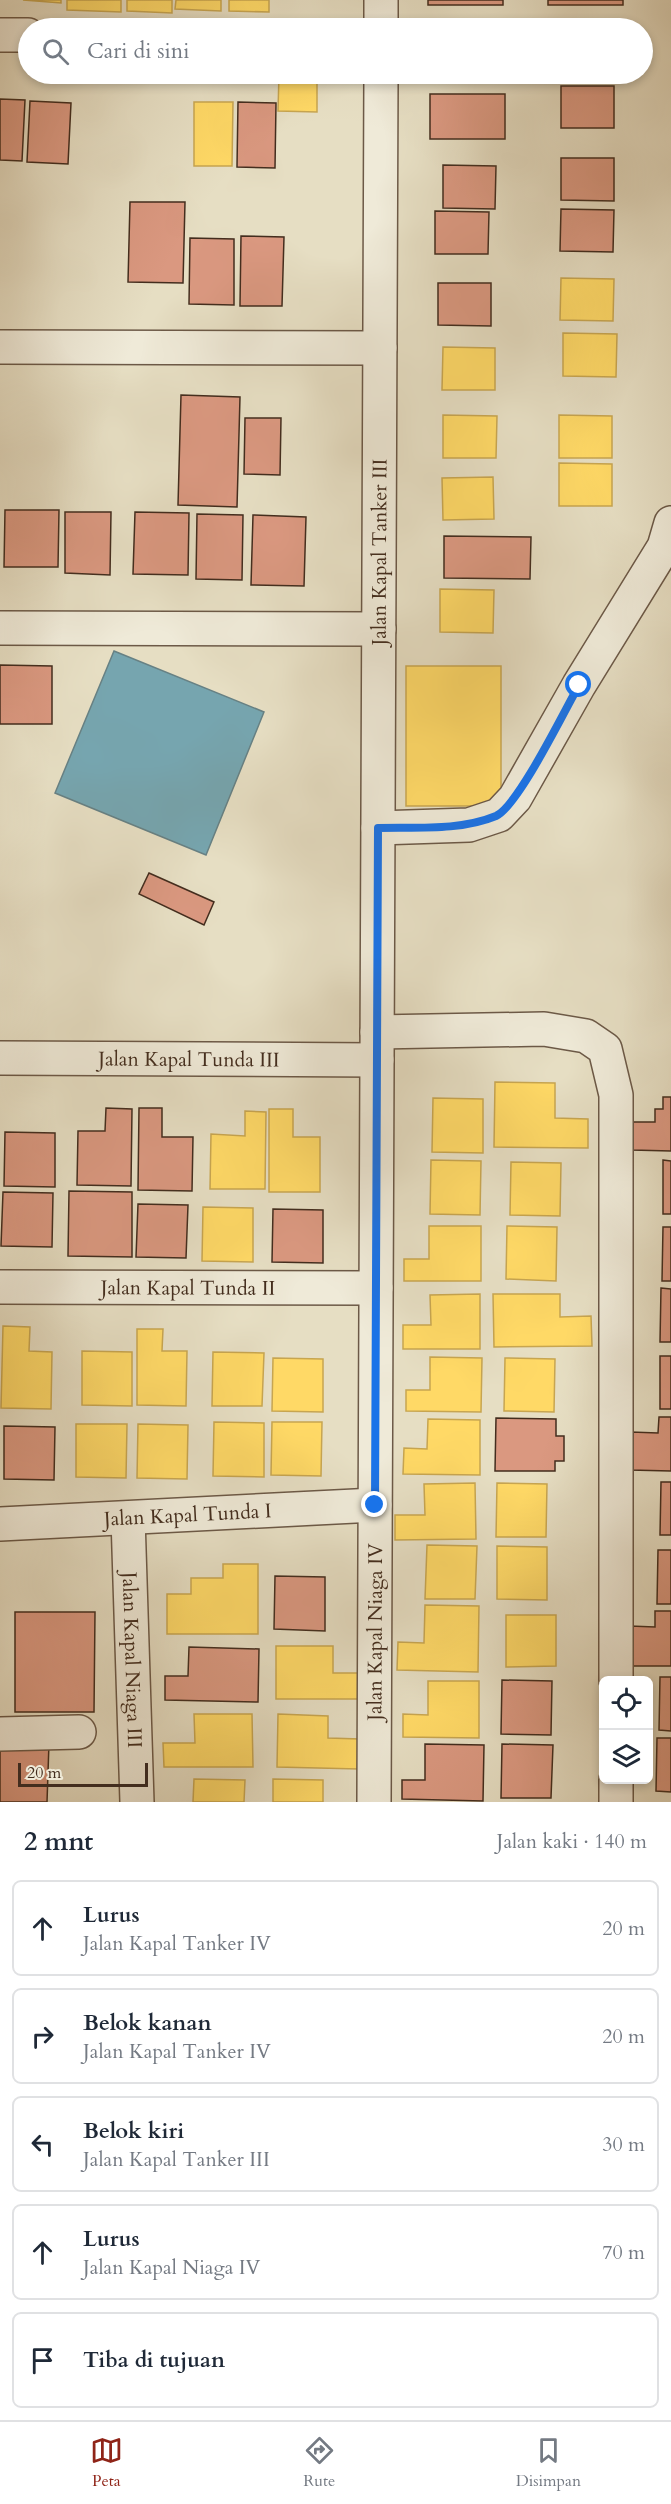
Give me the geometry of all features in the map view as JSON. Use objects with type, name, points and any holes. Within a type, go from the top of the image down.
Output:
[{"type":"street","points":[[381,0],[381,18]]},
{"type":"street","points":[[0,35],[18,35]]},
{"type":"street","name":"Jalan Kapal Tanker III","points":[[377,1046],[381,84]]},
{"type":"street","points":[[0,347],[380,348]]},
{"type":"street","points":[[378,828],[469,825],[499,815],[515,798],[579,685],[664,547],[671,523]]},
{"type":"street","points":[[0,628],[379,629]]},
{"type":"street","name":"Jalan Kapal Tunda III","points":[[0,1058],[377,1046],[544,1029],[586,1036],[605,1049],[616,1095],[616,1676]]},
{"type":"street","name":"Jalan Kapal Niaga IV","points":[[374,1802],[377,1046]]},
{"type":"street","name":"Jalan Kapal Tunda II","points":[[0,1287],[376,1288]]},
{"type":"street","name":"Jalan Kapal Tunda I","points":[[0,1524],[375,1505]]},
{"type":"street","name":"Jalan Kapal Niaga III","points":[[128,1518],[137,1802]]},
{"type":"street","points":[[0,1734],[79,1732]]},
{"type":"street","points":[[616,1784],[616,1802]]},
{"type":"building: Hunian","points":[[23,0],[61,0],[61,3]]},
{"type":"building: Hunian","points":[[67,0],[121,0],[121,12],[67,10]]},
{"type":"building: Hunian","points":[[127,0],[172,0],[172,13],[127,11]]},
{"type":"building: Hunian","points":[[176,0],[221,0],[221,11],[175,9]]},
{"type":"building: Hunian","points":[[229,0],[269,0],[269,12],[229,11]]},
{"type":"building: Hunian","points":[[279,84],[317,84],[317,112],[278,111]]},
{"type":"building: Hunian","points":[[194,102],[233,102],[232,166],[194,166]]},
{"type":"building: Hunian","points":[[561,278],[614,279],[613,321],[560,320]]},
{"type":"building: Hunian","points":[[563,333],[617,334],[616,377],[563,376]]},
{"type":"building: Hunian","points":[[443,347],[495,348],[495,390],[442,390]]},
{"type":"building: Hunian","points":[[443,415],[497,416],[496,458],[443,458]]},
{"type":"building: Hunian","points":[[559,415],[612,416],[612,458],[559,458]]},
{"type":"building: Hunian","points":[[559,463],[612,464],[612,506],[559,506]]},
{"type":"building: Hunian","points":[[493,477],[494,519],[443,520],[442,478]]},
{"type":"building: Hunian","points":[[440,589],[494,590],[493,633],[440,632]]},
{"type":"building: Hunian","points":[[406,666],[501,666],[501,806],[406,806]]},
{"type":"building: Hunian","points":[[495,1082],[555,1083],[555,1118],[588,1119],[588,1148],[494,1147]]},
{"type":"building: Hunian","points":[[433,1098],[483,1099],[483,1153],[432,1152]]},
{"type":"building: Hunian","points":[[269,1109],[293,1109],[293,1137],[320,1137],[320,1192],[269,1192]]},
{"type":"building: Hunian","points":[[245,1111],[266,1112],[265,1189],[210,1189],[211,1134],[245,1136]]},
{"type":"building: Hunian","points":[[431,1160],[481,1161],[480,1215],[430,1214]]},
{"type":"building: Hunian","points":[[511,1162],[561,1163],[560,1216],[510,1215]]},
{"type":"building: Hunian","points":[[203,1207],[253,1208],[253,1262],[202,1261]]},
{"type":"building: Hunian","points":[[429,1226],[481,1226],[481,1281],[404,1281],[404,1259],[429,1259]]},
{"type":"building: Hunian","points":[[507,1226],[557,1227],[556,1281],[506,1279]]},
{"type":"building: Hunian","points":[[480,1294],[480,1349],[403,1349],[403,1325],[431,1325],[430,1295]]},
{"type":"building: Hunian","points":[[493,1294],[560,1294],[560,1317],[591,1316],[592,1346],[494,1347]]},
{"type":"building: Hunian","points":[[3,1326],[30,1327],[29,1351],[52,1352],[51,1409],[1,1408]]},
{"type":"building: Hunian","points":[[137,1329],[163,1329],[162,1351],[187,1351],[186,1406],[137,1405]]},
{"type":"building: Hunian","points":[[82,1351],[132,1352],[132,1406],[82,1405]]},
{"type":"building: Hunian","points":[[213,1352],[264,1353],[262,1406],[212,1406]]},
{"type":"building: Hunian","points":[[430,1357],[482,1358],[481,1412],[406,1411],[406,1390],[430,1390]]},
{"type":"building: Hunian","points":[[273,1358],[323,1359],[323,1412],[272,1411]]},
{"type":"building: Hunian","points":[[505,1358],[555,1359],[554,1412],[504,1411]]},
{"type":"building: Hunian","points":[[428,1419],[480,1420],[480,1475],[403,1474],[404,1448],[427,1449]]},
{"type":"building: Hunian","points":[[214,1422],[264,1423],[264,1477],[213,1476]]},
{"type":"building: Hunian","points":[[272,1422],[322,1422],[321,1476],[271,1475]]},
{"type":"building: Hunian","points":[[76,1424],[127,1424],[126,1478],[76,1477]]},
{"type":"building: Hunian","points":[[138,1424],[188,1425],[187,1479],[137,1478]]},
{"type":"building: Hunian","points":[[475,1483],[476,1539],[395,1540],[395,1515],[425,1515],[424,1484]]},
{"type":"building: Hunian","points":[[497,1483],[547,1484],[546,1537],[496,1537]]},
{"type":"building: Hunian","points":[[427,1545],[477,1546],[475,1599],[425,1599]]},
{"type":"building: Hunian","points":[[497,1546],[547,1547],[547,1600],[497,1599]]},
{"type":"building: Hunian","points":[[223,1564],[258,1564],[258,1634],[167,1634],[167,1594],[191,1594],[191,1578],[223,1578]]},
{"type":"building: Hunian","points":[[425,1605],[479,1606],[478,1672],[397,1670],[398,1642],[424,1643]]},
{"type":"building: Hunian","points":[[506,1615],[556,1615],[556,1666],[506,1667]]},
{"type":"building: Hunian","points":[[276,1646],[333,1646],[333,1673],[360,1673],[360,1699],[276,1699]]},
{"type":"building: Hunian","points":[[428,1681],[479,1681],[479,1738],[403,1737],[403,1714],[428,1715]]},
{"type":"building: Hunian","points":[[194,1714],[252,1714],[253,1767],[164,1767],[163,1743],[195,1743]]},
{"type":"building: Hunian","points":[[278,1714],[328,1716],[328,1738],[360,1739],[359,1769],[277,1767]]},
{"type":"building: Hunian","points":[[194,1779],[245,1780],[244,1802],[193,1802]]},
{"type":"building: Hunian","points":[[273,1779],[323,1780],[323,1802],[273,1802]]},
{"type":"building: Publik","points":[[114,651],[264,712],[206,855],[55,793]]},
{"type":"building: Lainnya","points":[[428,0],[503,0],[503,5],[428,5]]},
{"type":"building: Lainnya","points":[[548,0],[623,0],[623,5],[548,5]]},
{"type":"building: Lainnya","points":[[561,86],[614,86],[614,128],[561,128]]},
{"type":"building: Lainnya","points":[[430,94],[505,94],[505,139],[430,139]]},
{"type":"building: Lainnya","points":[[0,99],[25,100],[22,161],[0,160]]},
{"type":"building: Lainnya","points":[[30,101],[71,103],[68,164],[27,162]]},
{"type":"building: Lainnya","points":[[238,102],[276,103],[275,168],[237,167]]},
{"type":"building: Lainnya","points":[[561,158],[614,158],[614,201],[561,200]]},
{"type":"building: Lainnya","points":[[443,165],[496,166],[495,209],[443,208]]},
{"type":"building: Lainnya","points":[[130,202],[185,202],[183,283],[128,282]]},
{"type":"building: Lainnya","points":[[561,209],[614,210],[613,252],[560,251]]},
{"type":"building: Lainnya","points":[[435,211],[489,212],[488,254],[435,254]]},
{"type":"building: Lainnya","points":[[241,236],[284,237],[282,306],[240,306]]},
{"type":"building: Lainnya","points":[[190,238],[234,239],[234,305],[189,304]]},
{"type":"building: Lainnya","points":[[438,283],[491,283],[491,326],[438,325]]},
{"type":"building: Lainnya","points":[[181,395],[240,397],[237,507],[178,505]]},
{"type":"building: Lainnya","points":[[245,418],[281,418],[280,475],[244,474]]},
{"type":"building: Lainnya","points":[[5,510],[59,510],[58,567],[4,567]]},
{"type":"building: Lainnya","points":[[65,512],[111,512],[110,575],[65,573]]},
{"type":"building: Lainnya","points":[[135,512],[189,513],[188,575],[133,574]]},
{"type":"building: Lainnya","points":[[197,514],[243,515],[242,580],[196,579]]},
{"type":"building: Lainnya","points":[[253,515],[306,517],[304,586],[251,585]]},
{"type":"building: Lainnya","points":[[444,536],[531,537],[530,579],[444,578]]},
{"type":"building: Lainnya","points":[[0,665],[52,666],[52,724],[0,724]]},
{"type":"building: Lainnya","points":[[149,873],[214,902],[204,925],[139,894]]},
{"type":"building: Lainnya","points":[[663,1097],[671,1097],[671,1151],[632,1150],[633,1122],[655,1122],[655,1109],[663,1109]]},
{"type":"building: Lainnya","points":[[106,1108],[132,1109],[131,1186],[77,1185],[78,1131],[105,1131]]},
{"type":"building: Lainnya","points":[[139,1108],[162,1108],[162,1137],[193,1137],[192,1191],[138,1190]]},
{"type":"building: Lainnya","points":[[5,1132],[55,1133],[55,1187],[4,1186]]},
{"type":"building: Lainnya","points":[[663,1160],[671,1161],[671,1214],[663,1214]]},
{"type":"building: Lainnya","points":[[69,1191],[132,1192],[132,1257],[68,1256]]},
{"type":"building: Lainnya","points":[[3,1192],[53,1193],[52,1247],[1,1246]]},
{"type":"building: Lainnya","points":[[138,1204],[188,1205],[186,1258],[136,1257]]},
{"type":"building: Lainnya","points":[[273,1209],[323,1210],[323,1263],[272,1262]]},
{"type":"building: Lainnya","points":[[663,1227],[671,1227],[671,1281],[662,1281]]},
{"type":"building: Lainnya","points":[[661,1288],[671,1289],[671,1342],[660,1342]]},
{"type":"building: Lainnya","points":[[660,1356],[671,1356],[671,1409],[660,1409]]},
{"type":"building: Lainnya","points":[[659,1417],[671,1417],[671,1471],[630,1470],[631,1432],[658,1433]]},
{"type":"building: Lainnya","points":[[496,1418],[556,1419],[556,1436],[564,1436],[564,1461],[555,1461],[555,1471],[495,1471]]},
{"type":"building: Lainnya","points":[[4,1426],[55,1427],[54,1480],[4,1479]]},
{"type":"building: Lainnya","points":[[661,1482],[671,1482],[671,1535],[660,1535]]},
{"type":"building: Lainnya","points":[[658,1550],[671,1550],[671,1604],[657,1604]]},
{"type":"building: Lainnya","points":[[275,1576],[325,1577],[325,1631],[274,1629]]},
{"type":"building: Lainnya","points":[[655,1611],[671,1611],[671,1666],[629,1666],[630,1626],[655,1627]]},
{"type":"building: Lainnya","points":[[15,1612],[95,1612],[94,1712],[15,1712]]},
{"type":"building: Lainnya","points":[[189,1647],[259,1649],[258,1702],[165,1700],[165,1676],[188,1676]]},
{"type":"building: Lainnya","points":[[660,1677],[671,1677],[671,1731],[659,1730]]},
{"type":"building: Lainnya","points":[[502,1680],[552,1681],[551,1735],[501,1734]]},
{"type":"building: Lainnya","points":[[657,1738],[671,1738],[671,1792],[656,1791]]},
{"type":"building: Lainnya","points":[[0,1742],[49,1743],[47,1802],[0,1802]]},
{"type":"building: Lainnya","points":[[425,1744],[484,1745],[483,1801],[402,1799],[402,1780],[425,1780]]},
{"type":"building: Lainnya","points":[[502,1744],[553,1745],[551,1798],[501,1798]]},
{"type":"route","points":[[375,1505],[378,828],[469,825],[499,815],[515,798],[579,685]]}]
